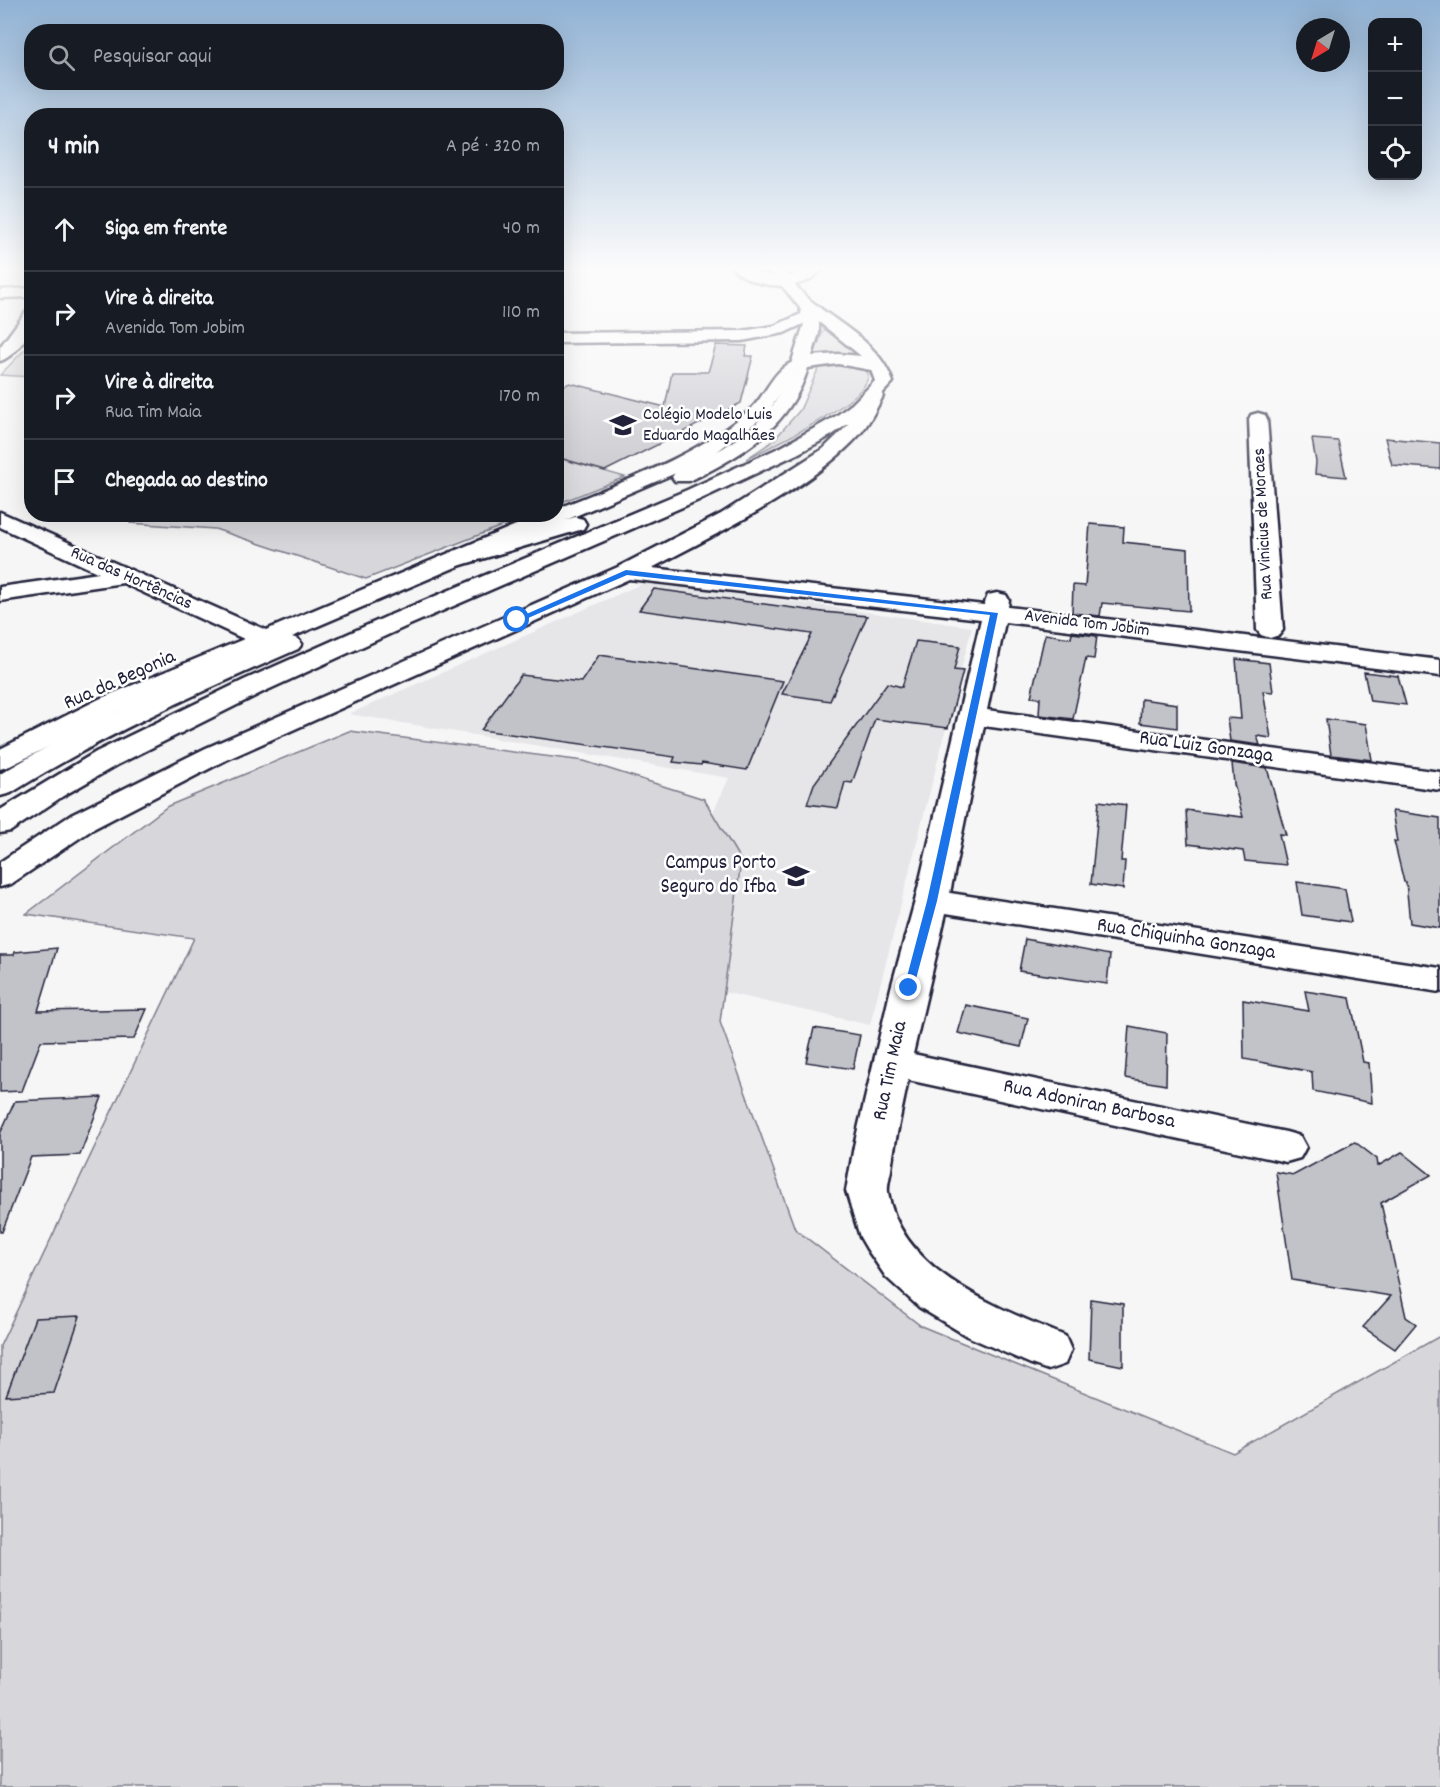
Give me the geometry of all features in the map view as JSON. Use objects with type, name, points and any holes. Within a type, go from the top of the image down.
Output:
[{"type":"street","points":[[775,349],[792,356],[818,360],[857,361],[877,366]]},
{"type":"street","points":[[564,512],[649,478],[708,449],[760,410],[797,349]]},
{"type":"street","points":[[0,877],[82,822],[216,754],[636,568],[729,519],[790,482],[822,459],[854,430],[884,381],[877,366],[860,349]]},
{"type":"street","points":[[0,787],[83,740],[171,696],[668,484],[740,447],[765,428],[780,410],[793,388],[792,356]]},
{"type":"street","points":[[0,824],[37,798],[148,736],[354,640],[731,478],[820,433],[874,396]]},
{"type":"street","name":"Rua Vinicius de Moraes","points":[[1256,634],[1258,419]]},
{"type":"street","name":"Rua das Hortências","points":[[0,519],[252,633]]},
{"type":"street","points":[[458,560],[542,522]]},
{"type":"street","points":[[0,760],[252,633],[458,560],[575,524]]},
{"type":"street","name":"Avenida Tom Jobim","points":[[636,568],[1256,634],[1440,649]]},
{"type":"street","points":[[0,594],[124,576]]},
{"type":"street","name":"Rua Tim Maia","points":[[996,607],[932,901],[909,988],[874,1146],[867,1191],[882,1237],[902,1264],[935,1294],[983,1322],[1048,1350]]},
{"type":"street","name":"Rua da Begonia","points":[[0,736],[32,720],[252,633]]},
{"type":"street","name":"Avenida Tom Jobim","points":[[1256,634],[1440,668]]},
{"type":"street","name":"Rua Luiz Gonzaga","points":[[972,716],[1440,781]]},
{"type":"street","name":"Rua Chiquinha Gonzaga","points":[[932,901],[1440,980]]},
{"type":"street","name":"Rua Adoniran Barbosa","points":[[893,1063],[1286,1147]]},
{"type":"shaded area","points":[[816,349],[851,349],[857,355],[833,353],[813,356]]},
{"type":"shaded area","points":[[24,350],[24,377],[0,375]]},
{"type":"shaded area","points":[[838,363],[859,366],[868,373],[865,384],[855,396],[818,422],[746,459],[773,441],[800,410],[819,367]]},
{"type":"shaded area","points":[[564,460],[625,477],[564,501]]},
{"type":"shaded area","points":[[512,522],[366,579],[215,529],[130,523]]},
{"type":"shaded area","name":"Campus Porto Seguro do Ifba","points":[[648,581],[972,627],[870,1025],[638,973],[729,778],[349,714]]},
{"type":"shaded area","points":[[349,731],[584,761],[704,799],[741,861],[720,1022],[795,1229],[921,1326],[1233,1453],[1440,1336],[1440,1787],[0,1787],[0,1346],[194,938],[26,914],[168,806]]},
{"type":"building","points":[[715,349],[746,349],[745,356],[753,356],[741,403],[605,471],[564,459],[564,386],[570,383],[665,407],[672,372],[708,372]]},
{"type":"building","points":[[1385,438],[1440,443],[1440,469],[1392,465]]},
{"type":"building","points":[[1312,439],[1338,441],[1346,477],[1315,474],[1316,462]]},
{"type":"building","points":[[1090,524],[1124,527],[1123,542],[1188,549],[1189,611],[1102,603],[1100,616],[1072,613],[1073,585],[1085,586]]},
{"type":"building","points":[[654,589],[867,616],[830,701],[782,694],[812,634],[639,610]]},
{"type":"building","points":[[1072,633],[1097,636],[1094,659],[1086,658],[1073,719],[1039,715],[1040,698],[1031,697],[1045,634],[1071,638]]},
{"type":"building","points":[[916,641],[960,646],[954,670],[963,671],[948,728],[875,719],[852,783],[845,782],[838,808],[807,804],[814,784],[887,683],[902,687]]},
{"type":"building","points":[[599,655],[783,681],[747,770],[702,763],[701,765],[673,762],[675,757],[481,730],[521,675],[581,682]]},
{"type":"building","points":[[1236,659],[1269,663],[1273,692],[1263,691],[1271,738],[1257,736],[1260,745],[1230,741],[1227,718],[1241,719]]},
{"type":"building","points":[[1364,672],[1398,676],[1406,705],[1370,701]]},
{"type":"building","points":[[1141,699],[1177,704],[1177,728],[1140,723]]},
{"type":"building","points":[[1326,719],[1366,724],[1372,760],[1331,755]]},
{"type":"building","points":[[1232,763],[1267,768],[1286,835],[1279,834],[1286,865],[1245,861],[1243,851],[1188,844],[1186,810],[1243,817],[1234,784]]},
{"type":"building","points":[[1099,801],[1126,805],[1121,861],[1125,861],[1123,889],[1091,884]]},
{"type":"building","points":[[1392,811],[1440,818],[1440,928],[1410,923],[1406,882],[1404,882],[1394,841],[1397,842]]},
{"type":"building","points":[[1297,882],[1345,889],[1351,922],[1302,915]]},
{"type":"building","points":[[1025,939],[1110,955],[1107,984],[1019,971]]},
{"type":"building","points":[[57,948],[38,1011],[147,1009],[134,1039],[41,1041],[22,1091],[0,1092],[0,955]]},
{"type":"building","points":[[1305,991],[1350,998],[1363,1062],[1369,1063],[1372,1103],[1313,1091],[1312,1072],[1244,1059],[1243,1000],[1309,1011]]},
{"type":"building","points":[[966,1005],[1028,1018],[1021,1047],[958,1033]]},
{"type":"building","points":[[1129,1026],[1167,1033],[1166,1085],[1125,1078]]},
{"type":"building","points":[[814,1028],[860,1035],[853,1069],[806,1062]]},
{"type":"building","points":[[102,1097],[80,1155],[31,1157],[2,1232],[0,1232],[0,1134],[15,1101]]},
{"type":"building","points":[[1355,1142],[1377,1159],[1378,1166],[1402,1152],[1431,1175],[1381,1203],[1406,1317],[1416,1324],[1395,1349],[1363,1327],[1391,1296],[1292,1280],[1276,1172],[1294,1175]]},
{"type":"building","points":[[1091,1299],[1123,1304],[1123,1366],[1089,1359]]},
{"type":"building","points":[[80,1316],[54,1393],[6,1396],[35,1318]]},
{"type":"place","name":"Colégio Modelo Luis Eduardo Magalhães","points":[[623,425]]},
{"type":"place","name":"Campus Porto Seguro do Ifba","points":[[796,876]]},
{"type":"route","points":[[517,620],[626,572],[994,613],[932,901],[909,988]]}]
